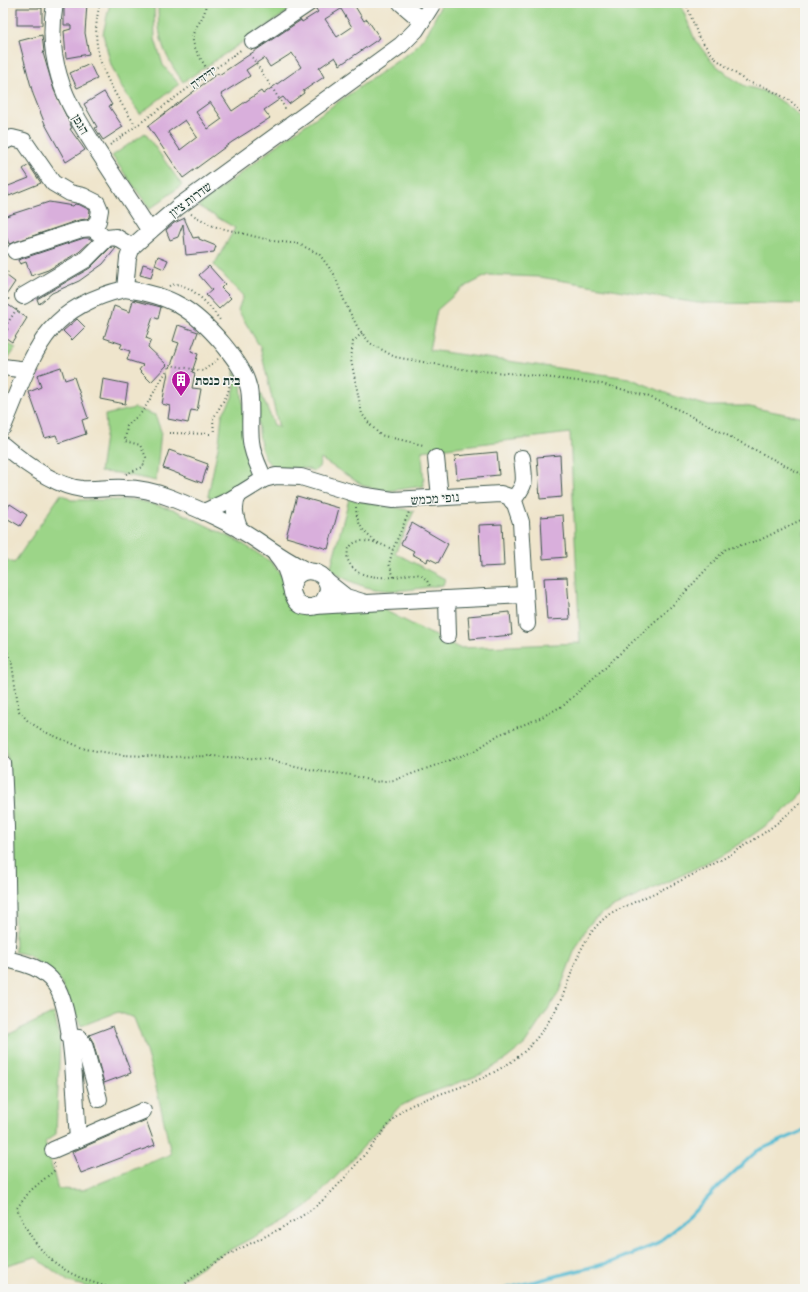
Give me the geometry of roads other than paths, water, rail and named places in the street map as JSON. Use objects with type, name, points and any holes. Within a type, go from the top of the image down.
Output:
[{"type":"street","name":"הגפן","points":[[55,3],[52,20],[58,75],[72,107],[99,153],[150,231]]},
{"type":"street","points":[[249,44],[309,3]]},
{"type":"street","points":[[401,3],[422,21]]},
{"type":"street","name":"שדרות ציון","points":[[132,247],[178,207],[409,39],[433,3]]},
{"type":"street","points":[[3,142],[12,138],[24,141],[53,183],[70,193],[83,196],[97,203],[100,210],[98,221],[92,228]]},
{"type":"street","points":[[15,251],[56,236],[82,229],[92,228],[107,238]]},
{"type":"street","points":[[23,296],[86,260],[107,238],[116,237],[132,247],[128,258],[125,289]]},
{"type":"street","points":[[3,427],[30,362],[38,347],[62,316],[83,302],[103,294],[125,289],[154,294],[193,313],[228,351],[240,367],[246,378],[250,401],[251,442],[264,478]]},
{"type":"street","points":[[3,368],[27,370]]},
{"type":"street","points":[[3,445],[36,470],[66,485],[82,489],[124,488],[147,490],[204,512],[240,530],[258,540],[282,561],[288,574],[292,593],[298,603],[309,607],[524,595]]},
{"type":"street","points":[[436,458],[440,497]]},
{"type":"street","points":[[522,458],[524,484],[523,488],[512,501],[519,512],[521,522],[526,624]]},
{"type":"street","name":"נופי מכמש","points":[[204,512],[239,494],[264,478],[276,476],[302,477],[360,495],[393,500],[501,494],[510,497],[512,501]]},
{"type":"street","points":[[239,494],[235,501],[235,509],[236,519],[240,530]]},
{"type":"street","points":[[273,553],[307,571],[319,573],[327,582],[346,597],[366,603]]},
{"type":"street","points":[[292,593],[291,587],[296,576],[307,571]]},
{"type":"street","points":[[315,606],[325,600],[328,588],[327,582]]},
{"type":"street","points":[[440,599],[448,635]]},
{"type":"street","points":[[3,764],[8,933],[4,958],[30,964],[54,982],[64,1004],[69,1037],[78,1139]]},
{"type":"street","points":[[69,1037],[79,1038],[84,1044],[99,1099]]},
{"type":"street","points":[[53,1150],[143,1111]]},
{"type":"waterway","points":[[505,1289],[612,1262],[655,1245],[688,1218],[718,1187],[757,1151],[805,1130]]},
{"type":"place","name":"בית כנסת","points":[[181,397]]}]
